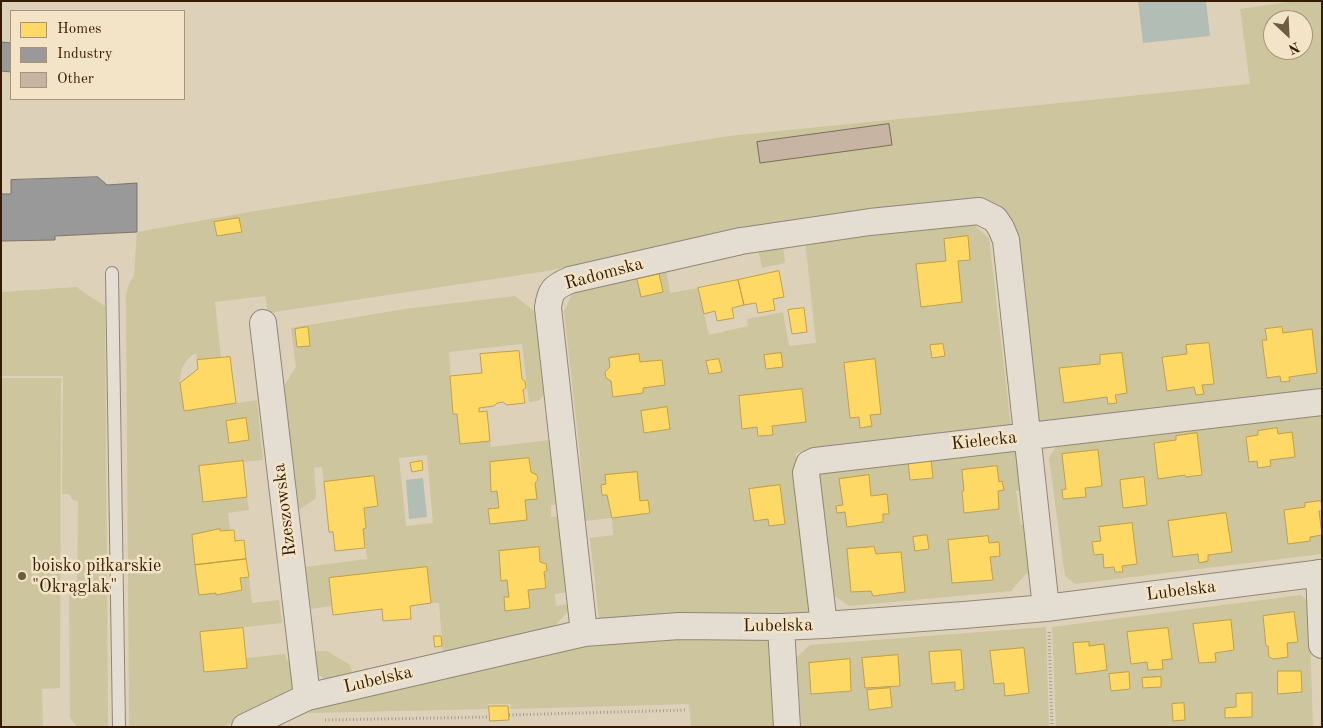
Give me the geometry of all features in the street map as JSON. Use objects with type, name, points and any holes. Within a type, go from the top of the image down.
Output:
[{"type":"street","name":"Radomska","points":[[584,633],[548,308],[552,291],[570,280],[741,241],[870,222],[979,211],[995,219],[1006,240],[1028,436]]},
{"type":"street","name":"Rzeszowska","points":[[263,323],[307,697]]},
{"type":"street","name":"Kielecka","points":[[824,625],[806,473],[810,464],[818,460],[1322,402]]},
{"type":"street","points":[[1028,436],[1047,619]]},
{"type":"street","points":[[1320,573],[1322,645]]},
{"type":"street","name":"Lubelska","points":[[245,727],[307,697],[584,633],[679,626],[781,627],[1047,619],[1320,573]]},
{"type":"street","points":[[781,627],[787,727]]},
{"type":"lane","points":[[112,274],[119,727]]},
{"type":"path","points":[[1047,619],[1052,727]]},
{"type":"path","points":[[509,715],[687,710]]},
{"type":"path","points":[[323,720],[490,717]]},
{"type":"shaded area","points":[[1138,1],[1206,1],[1210,36],[1143,43]]},
{"type":"shaded area","points":[[1295,1],[1322,1],[1322,392],[1031,425],[999,217],[748,229],[547,271],[268,313],[265,296],[215,302],[221,358],[197,360],[196,353],[184,364],[181,371],[180,386],[184,411],[257,400],[263,460],[199,466],[203,502],[247,497],[249,510],[228,513],[230,530],[209,531],[209,533],[192,535],[199,594],[216,593],[217,595],[241,589],[240,578],[249,577],[252,603],[279,600],[282,623],[200,632],[204,672],[246,668],[246,658],[285,654],[287,660],[296,667],[293,690],[283,697],[223,727],[129,727],[126,294],[134,275],[137,232],[255,211],[729,136],[1250,84],[1240,9]]},
{"type":"shaded area","points":[[967,219],[989,238],[1011,427],[796,453],[817,616],[599,619],[590,538],[613,535],[612,518],[585,521],[580,454],[564,311],[574,290],[666,269],[670,293],[698,288],[709,335],[748,326],[747,319],[783,312],[789,346],[816,343],[805,239]]},
{"type":"shaded area","points":[[783,244],[785,263],[762,268],[758,249]]},
{"type":"shaded area","points":[[77,287],[105,306],[108,727],[77,727],[70,718],[69,596],[73,591],[77,592],[78,501],[73,500],[69,494],[62,494],[63,376],[1,376],[1,292]]},
{"type":"shaded area","points":[[515,296],[535,312],[544,395],[538,401],[529,402],[522,344],[449,352],[453,413],[457,414],[461,444],[490,441],[491,447],[550,440],[560,504],[551,505],[551,517],[561,516],[568,592],[555,594],[556,606],[569,604],[570,609],[554,627],[443,652],[439,603],[431,603],[426,567],[330,578],[332,606],[311,609],[306,567],[367,559],[363,529],[366,528],[364,508],[378,506],[374,476],[324,482],[322,467],[314,468],[315,499],[299,510],[284,386],[296,367],[291,328],[405,309]],"holes":[[[427,455],[433,523],[406,526],[399,458]]]},
{"type":"shaded area","name":"boisko piłkarskie \"Okrąglak\"","points":[[1,378],[61,378],[60,688],[42,689],[43,727],[1,727]]},
{"type":"shaded area","points":[[1322,413],[1322,554],[1075,584],[1065,576],[1049,458],[1059,442]]},
{"type":"shaded area","points":[[1014,449],[1017,451],[1025,490],[1016,491],[1021,525],[1029,523],[1034,572],[1026,574],[1011,591],[849,606],[833,595],[818,471]]},
{"type":"shaded area","points":[[423,478],[427,517],[409,519],[406,480]]},
{"type":"shaded area","points":[[1301,595],[1309,603],[1313,727],[1056,727],[1052,627]]},
{"type":"shaded area","points":[[1046,627],[1049,727],[801,727],[797,657],[810,645]]},
{"type":"shaded area","points":[[622,637],[770,639],[777,727],[691,727],[689,704],[511,709],[511,704],[488,704],[488,709],[308,713],[284,723],[281,727],[264,727],[311,704]]},
{"type":"shaded area","points":[[310,651],[327,651],[350,665],[352,672],[434,654],[435,656],[328,681],[316,673]]},
{"type":"building: Homes","points":[[239,218],[242,232],[217,236],[214,222]]},
{"type":"building: Homes","points":[[968,236],[970,260],[958,261],[962,302],[921,307],[916,264],[946,261],[944,239]]},
{"type":"building: Homes","points":[[779,271],[784,297],[773,299],[775,310],[758,313],[756,303],[744,305],[738,280]]},
{"type":"building: Homes","points":[[659,274],[663,292],[641,297],[637,279]]},
{"type":"building: Homes","points":[[738,280],[744,305],[732,308],[734,318],[717,321],[715,311],[704,314],[698,288]]},
{"type":"building: Homes","points":[[804,308],[807,332],[792,334],[788,310]]},
{"type":"building: Homes","points":[[308,327],[310,346],[297,347],[295,329]]},
{"type":"building: Homes","points":[[1282,327],[1283,333],[1312,329],[1317,373],[1289,377],[1290,381],[1281,382],[1280,376],[1267,378],[1262,340],[1267,340],[1265,329]]},
{"type":"building: Homes","points":[[1209,343],[1214,384],[1202,385],[1204,394],[1196,395],[1194,387],[1167,391],[1162,357],[1187,354],[1186,345]]},
{"type":"building: Homes","points":[[943,344],[945,356],[932,358],[930,345]]},
{"type":"building: Homes","points":[[519,351],[522,379],[525,381],[526,388],[523,390],[525,403],[507,405],[503,402],[497,403],[494,406],[479,408],[479,412],[487,411],[490,441],[460,444],[457,414],[453,414],[450,376],[482,373],[480,354]]},
{"type":"building: Homes","points":[[781,353],[783,367],[766,369],[764,355]]},
{"type":"building: Homes","points":[[1122,353],[1127,393],[1115,395],[1117,403],[1108,404],[1107,397],[1064,403],[1059,368],[1100,364],[1100,355]]},
{"type":"building: Homes","points":[[639,354],[640,362],[662,360],[665,385],[643,388],[643,393],[613,397],[611,381],[606,378],[605,372],[610,367],[609,358]]},
{"type":"building: Homes","points":[[230,357],[236,403],[184,411],[180,383],[198,369],[197,360]]},
{"type":"building: Homes","points":[[719,359],[722,372],[709,374],[706,361]]},
{"type":"building: Homes","points":[[875,359],[881,414],[870,415],[872,426],[860,428],[859,417],[850,418],[844,363]]},
{"type":"building: Homes","points":[[802,389],[806,422],[772,426],[773,435],[758,436],[757,427],[742,429],[739,396]]},
{"type":"building: Homes","points":[[667,407],[670,429],[644,433],[641,411]]},
{"type":"building: Homes","points":[[246,418],[249,440],[229,443],[226,421]]},
{"type":"building: Homes","points":[[1277,428],[1278,434],[1292,432],[1295,457],[1270,460],[1271,466],[1258,468],[1257,461],[1249,462],[1246,437],[1258,435],[1258,431]]},
{"type":"building: Homes","points":[[1197,433],[1202,475],[1186,477],[1185,475],[1158,479],[1154,443],[1176,440],[1176,436]]},
{"type":"building: Homes","points":[[1098,450],[1102,486],[1085,488],[1086,497],[1063,499],[1062,490],[1066,489],[1062,454]]},
{"type":"building: Homes","points":[[529,458],[531,472],[537,475],[538,480],[535,483],[537,499],[525,500],[527,520],[490,524],[488,509],[499,508],[497,491],[491,492],[490,462]]},
{"type":"building: Homes","points":[[931,458],[933,478],[910,480],[908,461]]},
{"type":"building: Homes","points":[[243,461],[247,497],[203,502],[199,466]]},
{"type":"building: Homes","points":[[422,461],[423,470],[412,472],[410,463]]},
{"type":"building: Homes","points":[[997,466],[999,482],[1002,481],[1004,490],[998,491],[999,509],[964,513],[962,470]]},
{"type":"building: Homes","points":[[637,472],[640,501],[648,500],[650,513],[612,518],[607,495],[602,495],[601,485],[606,484],[605,475]]},
{"type":"building: Homes","points":[[869,475],[871,496],[887,494],[889,514],[883,514],[883,522],[847,527],[845,512],[837,513],[836,506],[843,505],[839,479]]},
{"type":"building: Homes","points":[[374,476],[378,506],[364,508],[366,528],[363,529],[365,548],[335,551],[333,532],[329,532],[324,482]]},
{"type":"building: Homes","points":[[1144,477],[1147,505],[1123,508],[1120,480]]},
{"type":"building: Homes","points":[[780,485],[785,524],[769,526],[768,519],[754,521],[749,489]]},
{"type":"building: Homes","points":[[1321,501],[1322,511],[1319,511],[1322,535],[1310,537],[1310,541],[1288,544],[1284,510],[1305,507],[1305,503]]},
{"type":"building: Homes","points":[[1226,513],[1232,552],[1208,555],[1208,561],[1199,563],[1198,554],[1173,557],[1168,521]]},
{"type":"building: Homes","points":[[1132,523],[1137,564],[1122,566],[1123,572],[1115,572],[1114,567],[1104,568],[1103,554],[1094,555],[1092,542],[1101,541],[1099,527]]},
{"type":"building: Homes","points":[[220,529],[220,531],[234,530],[235,541],[244,540],[246,559],[195,565],[192,535]]},
{"type":"building: Homes","points":[[927,535],[929,549],[915,551],[913,537]]},
{"type":"building: Homes","points":[[988,536],[989,543],[999,542],[1000,556],[990,557],[993,580],[952,583],[948,540]]},
{"type":"building: Homes","points":[[539,547],[540,562],[546,564],[547,570],[544,572],[546,588],[528,590],[530,608],[505,611],[504,597],[509,597],[507,580],[501,581],[499,551]]},
{"type":"building: Homes","points":[[874,547],[876,554],[901,552],[905,592],[873,596],[871,591],[851,592],[847,549]]},
{"type":"building: Homes","points":[[246,559],[249,577],[240,578],[242,590],[216,595],[216,593],[199,595],[195,565]]},
{"type":"building: Homes","points":[[427,567],[431,603],[410,606],[411,619],[383,621],[382,609],[333,615],[329,578]]},
{"type":"building: Homes","points":[[1294,612],[1298,642],[1287,643],[1288,657],[1273,659],[1269,657],[1263,616]]},
{"type":"building: Homes","points":[[1231,620],[1234,650],[1215,653],[1216,662],[1199,663],[1193,624]]},
{"type":"building: Homes","points":[[243,628],[247,668],[204,672],[200,632]]},
{"type":"building: Homes","points":[[1168,628],[1172,659],[1162,660],[1163,669],[1148,670],[1147,662],[1131,664],[1127,632]]},
{"type":"building: Homes","points":[[434,636],[441,636],[442,646],[435,647]]},
{"type":"building: Homes","points":[[1089,642],[1089,646],[1104,644],[1107,670],[1076,674],[1073,643]]},
{"type":"building: Homes","points":[[1024,648],[1029,693],[1005,696],[1004,683],[994,684],[990,651]]},
{"type":"building: Homes","points":[[961,650],[964,689],[955,691],[955,682],[932,684],[929,652]]},
{"type":"building: Homes","points":[[898,655],[900,686],[865,688],[862,658]]},
{"type":"building: Homes","points":[[850,659],[851,691],[811,694],[809,663]]},
{"type":"building: Homes","points":[[1278,671],[1301,671],[1302,692],[1278,694]]},
{"type":"building: Homes","points":[[1129,672],[1130,689],[1111,691],[1109,674]]},
{"type":"building: Homes","points":[[1161,677],[1161,687],[1143,688],[1142,678]]},
{"type":"building: Homes","points":[[890,688],[892,707],[869,710],[867,690]]},
{"type":"building: Homes","points":[[1252,693],[1252,717],[1225,718],[1225,708],[1236,707],[1236,694]]},
{"type":"building: Homes","points":[[1184,703],[1185,720],[1173,721],[1172,704]]},
{"type":"building: Homes","points":[[489,706],[508,706],[509,720],[490,721]]},
{"type":"building: Industry","points":[[1,42],[10,43],[10,72],[1,71]]},
{"type":"building: Industry","points":[[98,177],[107,185],[137,183],[137,232],[55,236],[55,240],[1,241],[1,194],[11,194],[11,180]]},
{"type":"building: Other","points":[[889,124],[892,145],[760,163],[757,142]]},
{"type":"place","name":"boisko piłkarskie \"Okrąglak\"","points":[[22,576]]}]
